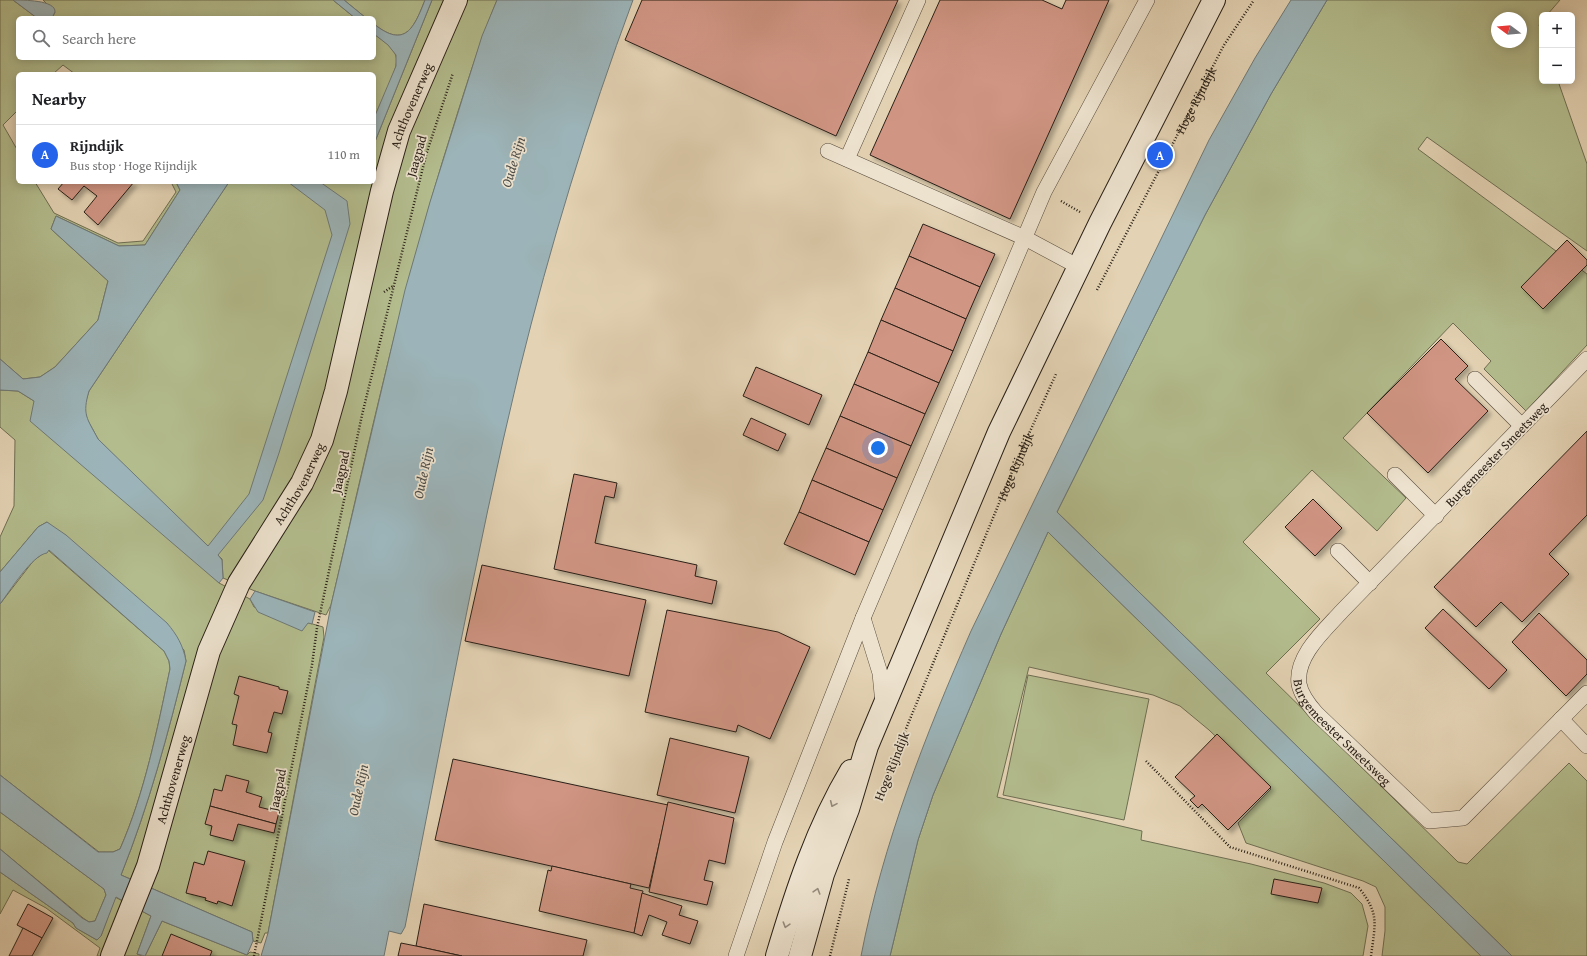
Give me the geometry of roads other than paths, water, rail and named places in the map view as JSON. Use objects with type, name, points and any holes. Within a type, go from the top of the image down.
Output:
[{"type":"street","name":"Achthovenerweg","points":[[112,956],[148,866],[209,651],[237,588],[302,483],[322,440],[336,391],[382,191],[400,132],[456,0]]},
{"type":"street","name":"Hoge Rijndijk","points":[[800,956],[823,874],[848,809],[867,746],[999,432],[1100,223],[1214,0]]},
{"type":"street","name":"Hoge Rijndijk","points":[[777,956],[800,882],[834,799],[867,746]]},
{"type":"lane","points":[[847,159],[918,0]]},
{"type":"lane","points":[[736,956],[775,842],[863,618],[1044,192],[1147,0]]},
{"type":"lane","points":[[828,151],[1025,238],[1079,267]]},
{"type":"lane","name":"Burgemeester Smeetsweg","points":[[1584,369],[1522,426],[1342,611],[1307,652],[1301,667],[1299,684],[1305,699],[1316,713],[1429,821],[1463,818],[1587,693]]},
{"type":"lane","points":[[1475,379],[1522,426]]},
{"type":"lane","points":[[1395,475],[1436,516]]},
{"type":"lane","points":[[1338,551],[1370,583]]},
{"type":"lane","points":[[863,618],[880,673],[883,705]]},
{"type":"lane","points":[[1561,720],[1587,746]]},
{"type":"water","points":[[13,0],[45,3],[54,8],[55,12],[53,16],[34,16]]},
{"type":"water","points":[[333,0],[344,0],[364,16],[353,16]]},
{"type":"water","points":[[425,0],[432,0],[376,139],[376,113],[396,66],[396,55],[388,45],[376,36],[376,25],[394,35],[401,35],[407,32],[417,19]]},
{"type":"water","name":"Oude Rijn","points":[[497,0],[633,0],[585,138],[557,231],[519,372],[473,579],[405,927],[401,934],[389,931],[384,956],[261,956],[268,933],[331,605],[405,290],[430,202],[482,36]]},
{"type":"water","points":[[1291,0],[1327,0],[1271,94],[1205,215],[1057,512],[1512,956],[1481,956],[1048,532],[1001,634],[933,795],[918,840],[890,956],[861,956],[870,914],[893,831],[922,750],[971,631],[1209,140],[1255,58]]},
{"type":"water","points":[[177,184],[228,184],[89,391],[86,411],[88,421],[98,439],[208,546],[249,494],[332,235],[325,210],[291,184],[323,184],[347,201],[350,224],[263,500],[218,555],[222,560],[223,578],[219,583],[30,421],[34,401],[18,391],[0,390],[0,359],[23,379],[40,377],[55,367],[98,320],[108,281],[51,229],[56,216],[119,246],[145,245],[180,190]]},
{"type":"water","points":[[47,522],[66,535],[167,623],[179,640],[186,661],[157,769],[121,875],[252,932],[253,941],[247,955],[162,921],[145,956],[137,954],[151,916],[116,897],[101,936],[97,940],[76,928],[73,923],[0,872],[0,849],[82,918],[89,922],[95,921],[106,895],[104,889],[0,812],[0,775],[98,852],[113,852],[120,849],[137,805],[155,738],[170,669],[169,661],[164,651],[49,550],[28,567],[0,604],[0,572],[38,527]]},
{"type":"water","points":[[255,591],[315,612],[312,624],[308,623],[302,631],[258,612],[250,599]]},
{"type":"place","name":"Rijndijk","points":[[1160,155]]}]
